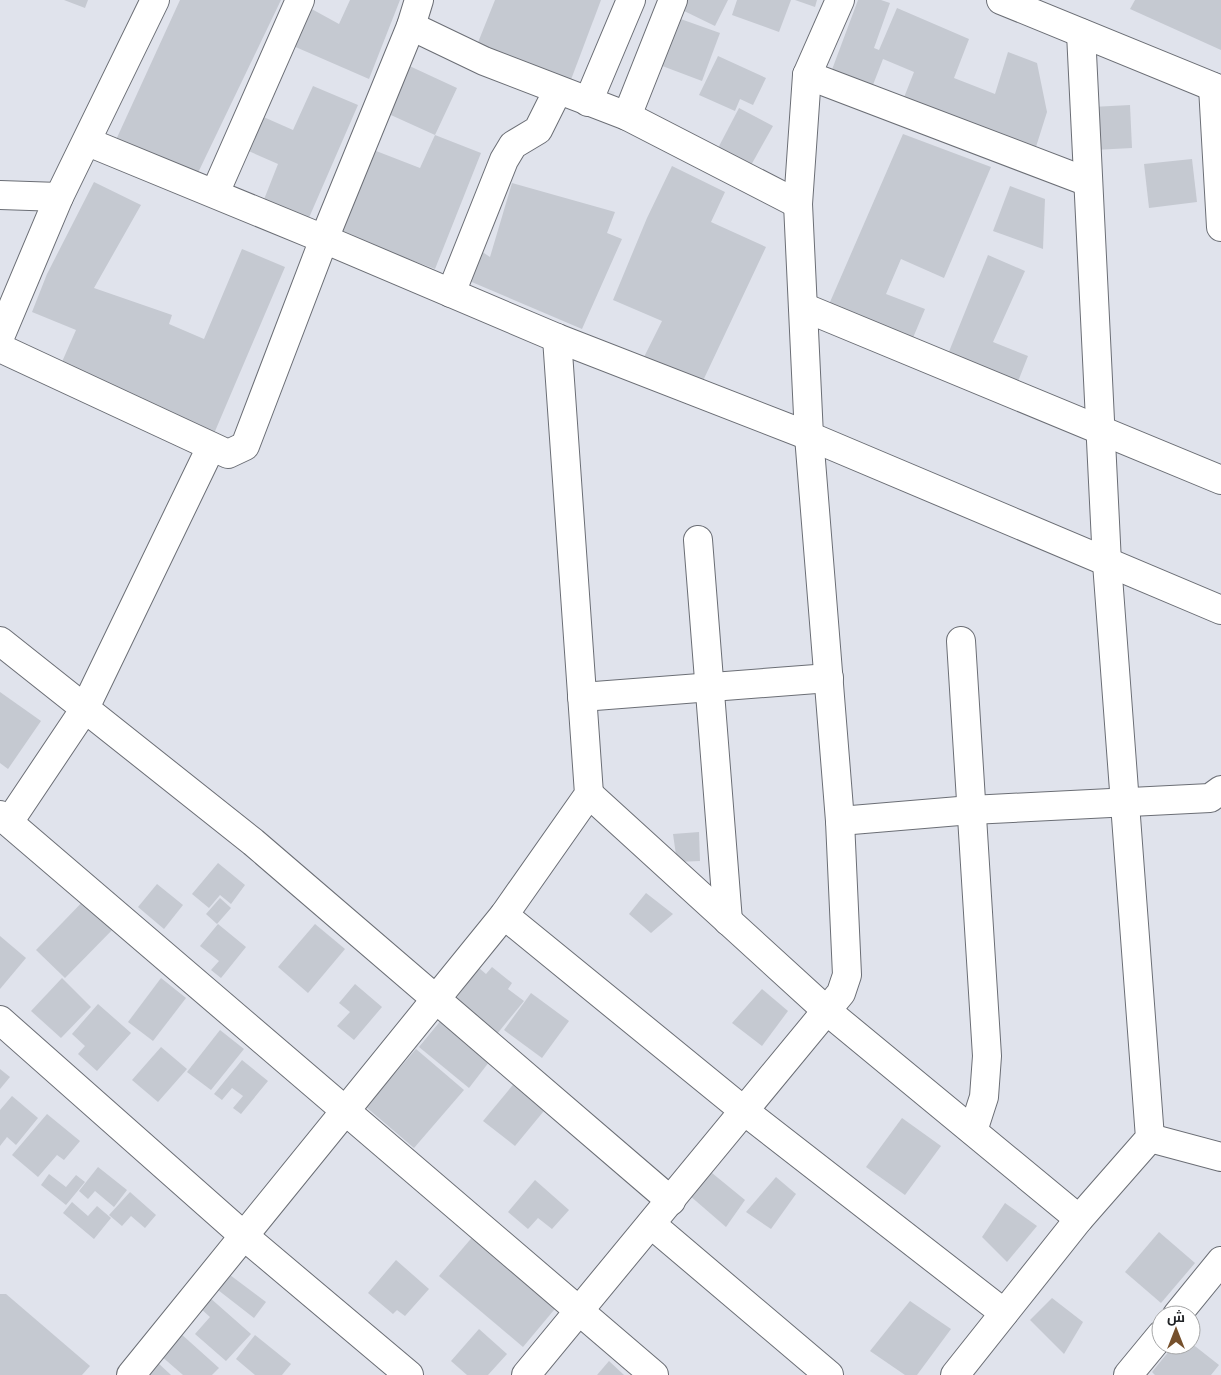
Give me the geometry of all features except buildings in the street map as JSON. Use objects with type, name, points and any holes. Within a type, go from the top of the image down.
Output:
[{"type":"street","points":[[0,337],[59,198],[156,0]]},
{"type":"street","points":[[215,193],[300,0]]},
{"type":"street","points":[[0,348],[228,454],[245,446],[324,239],[411,26],[419,0]]},
{"type":"street","points":[[588,102],[631,0]]},
{"type":"street","points":[[627,116],[673,0]]},
{"type":"street","points":[[526,1375],[577,1311],[671,1201],[743,1110],[827,1011],[841,993],[847,975],[840,821],[809,436],[798,204],[807,75],[840,0]]},
{"type":"street","points":[[1001,0],[1217,89],[1221,227]]},
{"type":"street","points":[[411,26],[484,61],[627,116],[798,204]]},
{"type":"street","points":[[954,1375],[1079,1219],[1150,1138],[1107,563],[1082,33]]},
{"type":"street","points":[[807,75],[1088,182]]},
{"type":"street","points":[[451,293],[504,160],[513,145],[538,130],[558,90]]},
{"type":"street","points":[[88,142],[215,193],[557,338],[809,436],[1221,610]]},
{"type":"street","points":[[0,195],[59,198]]},
{"type":"street","points":[[802,307],[1221,480]]},
{"type":"street","points":[[131,1375],[504,915],[589,794],[557,338]]},
{"type":"street","points":[[211,447],[84,710],[4,818],[577,1311],[654,1375]]},
{"type":"street","points":[[698,540],[728,921]]},
{"type":"street","points":[[0,641],[84,710],[253,842],[437,998],[671,1201]]},
{"type":"street","points":[[961,641],[987,1056],[984,1097],[973,1131]]},
{"type":"street","points":[[582,698],[829,678]]},
{"type":"street","points":[[840,821],[971,810],[1210,798],[1220,791]]},
{"type":"street","points":[[589,794],[827,1011],[1079,1219]]},
{"type":"street","points":[[504,915],[743,1110],[1004,1313]]},
{"type":"street","points":[[0,1020],[244,1236],[409,1375]]},
{"type":"street","points":[[1150,1138],[1221,1157]]},
{"type":"street","points":[[651,1224],[829,1375]]},
{"type":"street","points":[[1185,1305],[1221,1261]]},
{"type":"street","points":[[1128,1375],[1151,1347]]}]
